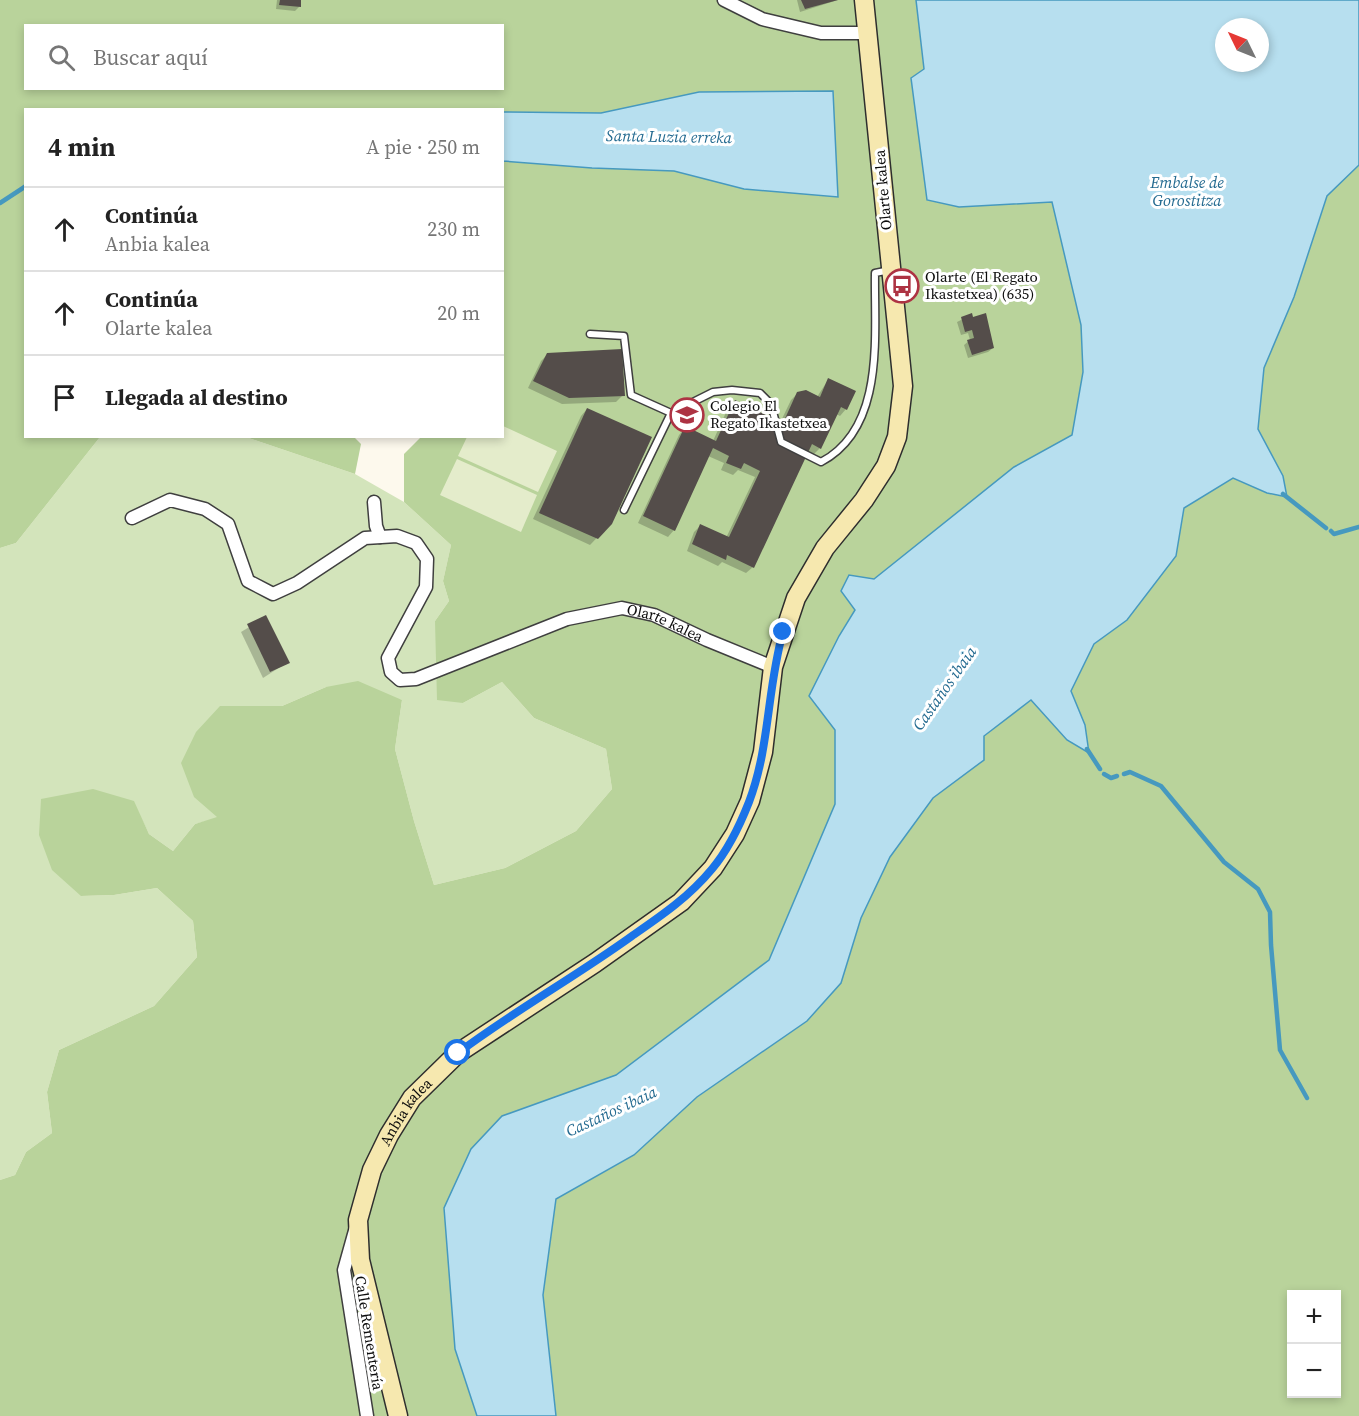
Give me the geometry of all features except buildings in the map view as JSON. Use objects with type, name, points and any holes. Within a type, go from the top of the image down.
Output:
[{"type":"street","points":[[724,0],[762,19],[821,33],[868,33]]},
{"type":"street","name":"Olarte kalea","points":[[132,518],[170,500],[205,509],[228,524],[248,581],[273,594],[297,583],[365,538],[397,536],[416,543],[427,559],[426,587],[388,658],[391,672],[400,680],[416,679],[567,619],[622,609],[654,615],[706,640],[773,667],[783,632],[804,582],[825,548],[876,483],[886,466],[897,437],[903,386],[864,0]]},
{"type":"street","points":[[374,502],[375,526],[380,537]]},
{"type":"street","name":"Anbia kalea","points":[[398,1416],[360,1260],[358,1220],[372,1170],[389,1135],[400,1115],[426,1082],[476,1039],[595,963],[681,902],[713,868],[735,834],[750,801],[763,752],[773,667]]},
{"type":"street","name":"Calle Rementería","points":[[358,1220],[349,1243],[344,1270],[367,1416]]},
{"type":"lane","points":[[624,510],[671,413],[713,392],[732,390],[760,393],[771,404],[781,442],[821,462],[832,456],[859,420],[868,398],[873,375],[876,273],[891,270]]},
{"type":"lane","points":[[590,334],[624,336],[631,395],[671,413]]},
{"type":"green space","points":[[0,0],[916,0],[924,70],[911,78],[927,200],[959,207],[1052,202],[1081,325],[1083,372],[1072,436],[1014,467],[874,580],[839,636],[809,696],[835,730],[835,804],[769,960],[616,1076],[503,1116],[455,1349],[477,1416],[0,1416],[0,1180],[15,1175],[26,1152],[52,1133],[47,1092],[59,1050],[154,1006],[197,957],[193,921],[157,888],[114,895],[81,896],[52,870],[39,835],[41,799],[93,789],[134,801],[149,834],[173,851],[195,824],[217,817],[194,797],[181,763],[196,732],[220,706],[282,706],[326,687],[358,681],[402,700],[395,749],[434,885],[505,868],[576,831],[612,789],[606,749],[534,718],[502,682],[463,703],[437,700],[435,621],[449,601],[443,581],[451,545],[404,502],[404,454],[420,438],[504,438],[504,108],[24,108],[24,438],[99,438],[16,543],[0,548]]},
{"type":"green space","points":[[1359,165],[1359,1416],[556,1416],[543,1295],[556,1199],[634,1155],[697,1097],[807,1021],[841,983],[861,918],[890,857],[933,798],[984,760],[984,736],[1031,700],[1067,740],[1089,752],[1085,725],[1071,691],[1094,644],[1127,620],[1176,556],[1183,508],[1233,478],[1267,493],[1286,497],[1283,476],[1258,429],[1264,368],[1294,297],[1327,195]]},
{"type":"green space","points":[[504,426],[557,451],[538,492],[458,456],[467,438],[504,438]]},
{"type":"green space","points":[[99,438],[249,438],[355,474],[404,502],[451,545],[443,581],[449,601],[435,621],[463,703],[502,682],[534,718],[606,749],[612,789],[576,831],[505,868],[434,885],[395,749],[402,700],[326,687],[282,706],[220,706],[218,818],[195,824],[173,851],[149,834],[133,801],[81,896],[114,895],[157,888],[193,921],[197,957],[154,1006],[59,1050],[47,1092],[52,1133],[26,1152],[15,1175],[0,1180],[0,548],[16,543]]},
{"type":"green space","points":[[249,438],[355,438],[361,444],[355,474]]},
{"type":"green space","points":[[457,459],[537,495],[521,532],[440,495]]},
{"type":"water","name":"Embalse de Gorostitza","points":[[916,0],[1359,0],[1359,165],[1327,196],[1294,297],[1264,368],[1258,429],[1283,476],[1287,497],[1267,493],[1233,478],[1184,508],[1176,556],[1127,620],[1094,644],[1071,691],[1085,725],[1089,753],[1067,740],[1031,700],[984,736],[984,760],[933,798],[890,857],[861,918],[841,983],[807,1021],[697,1097],[634,1155],[556,1199],[543,1295],[556,1416],[477,1416],[455,1349],[444,1208],[471,1149],[502,1116],[616,1075],[769,960],[835,804],[835,730],[809,696],[839,636],[855,610],[841,591],[849,575],[874,579],[1014,467],[1072,435],[1083,372],[1081,325],[1052,202],[959,207],[927,200],[911,78],[924,69]]},
{"type":"water","points":[[833,91],[838,197],[744,189],[674,171],[504,161],[504,112],[601,113],[699,92]]},
{"type":"waterway","name":"Santa Luzia erreka","points":[[0,203],[24,187]]},
{"type":"waterway","points":[[1283,494],[1326,528]]},
{"type":"waterway","points":[[1331,531],[1334,534],[1359,527]]},
{"type":"waterway","points":[[1087,749],[1100,769]]},
{"type":"waterway","points":[[1124,774],[1130,772],[1161,786],[1224,862],[1258,889],[1270,912],[1280,1050],[1307,1098]]},
{"type":"waterway","points":[[1104,774],[1111,778],[1117,776]]},
{"type":"place","name":"Olarte (El Regato Ikastetxea) (635)","points":[[902,286]]},
{"type":"place","name":"Colegio El Regato Ikastetxea","points":[[687,415]]},
{"type":"route","points":[[458,1053],[476,1039],[595,963],[681,902],[713,868],[735,834],[750,801],[763,752],[773,667],[783,632]]},
{"type":"water label","name":"Castaños ibaia","points":[[944,688]]},
{"type":"water label","name":"Castaños ibaia","points":[[611,1111]]}]
